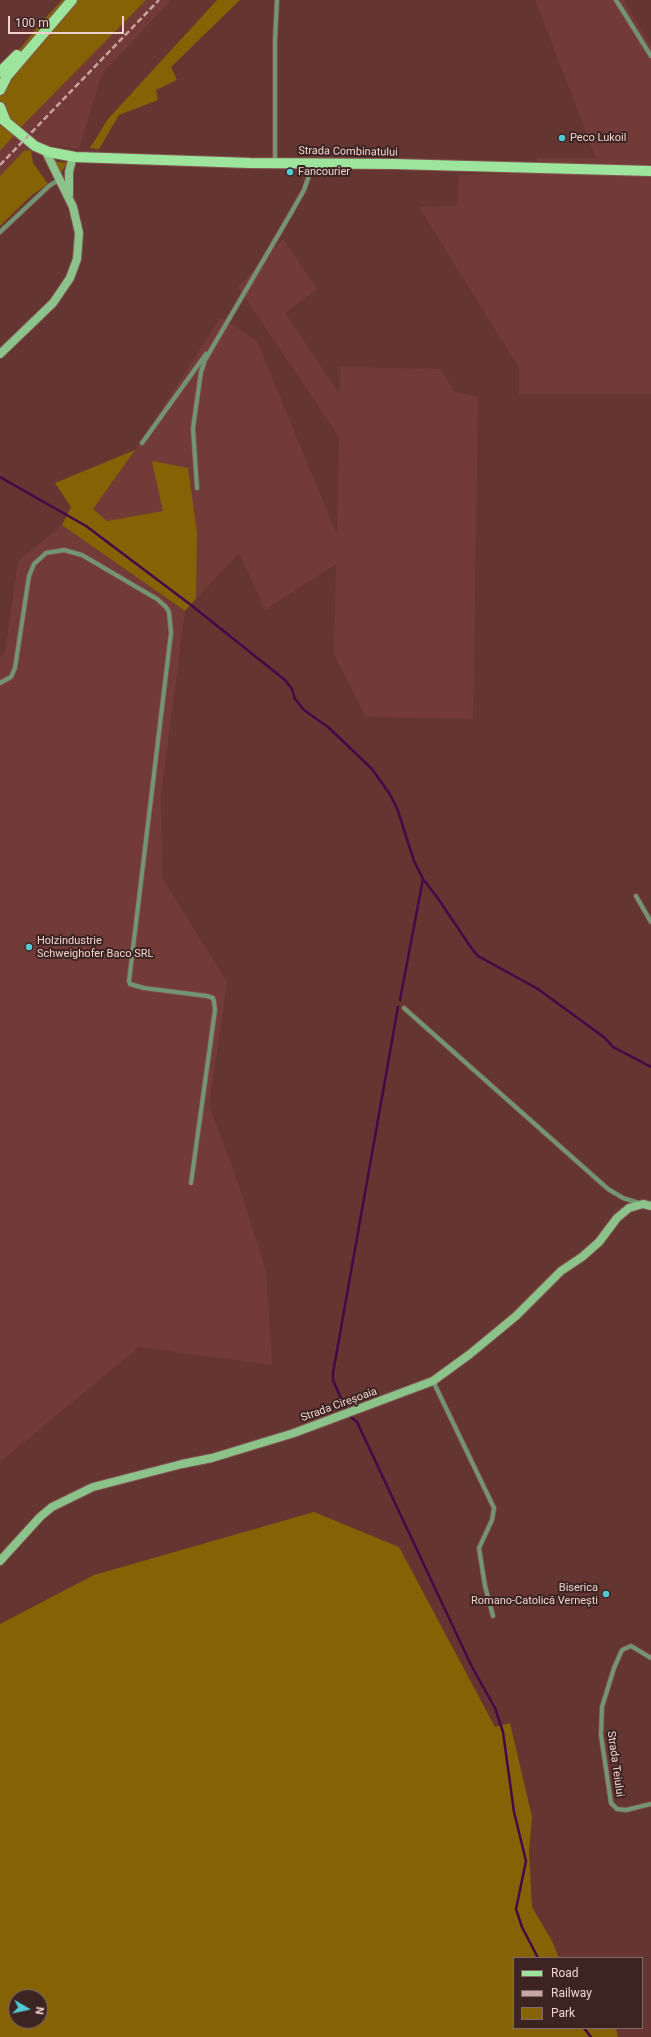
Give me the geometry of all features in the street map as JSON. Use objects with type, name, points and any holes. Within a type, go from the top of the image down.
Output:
[{"type":"main road","points":[[0,72],[72,0]]},
{"type":"main road","points":[[0,90],[7,76],[72,0]]},
{"type":"main road","points":[[0,106],[2,121]]},
{"type":"main road","name":"Strada Combinatului","points":[[2,121],[28,141],[45,150],[73,156],[313,164],[651,171]]},
{"type":"street","points":[[275,163],[275,40],[277,0]]},
{"type":"street","points":[[616,0],[651,56]]},
{"type":"street","points":[[0,354],[41,316],[57,298],[70,278],[77,259],[79,233],[77,220],[70,198],[45,150]]},
{"type":"street","points":[[70,198],[69,172],[73,156]]},
{"type":"street","points":[[142,443],[210,348],[254,278],[304,190],[313,164]]},
{"type":"street","points":[[0,232],[49,186],[60,179]]},
{"type":"street","points":[[197,488],[193,443],[194,412],[201,372],[210,348]]},
{"type":"street","points":[[0,683],[11,677],[15,668],[29,576],[34,564],[46,553],[55,550],[64,550],[82,555],[157,599],[169,612],[171,633],[129,981],[130,984],[144,988],[208,996],[213,998],[214,1002],[191,1183]]},
{"type":"street","points":[[636,896],[651,922]]},
{"type":"street","points":[[404,1008],[608,1189],[623,1198],[647,1205]]},
{"type":"street","name":"Strada Cireșoaia","points":[[0,1562],[40,1517],[52,1507],[93,1487],[212,1458],[294,1433],[433,1381],[470,1354],[516,1316],[561,1271],[582,1257],[599,1242],[617,1218],[629,1208],[647,1205]]},
{"type":"street","points":[[433,1381],[494,1508],[492,1520],[479,1548],[485,1586],[493,1616]]},
{"type":"street","name":"Strada Teiului","points":[[651,1658],[630,1646],[622,1650],[614,1668],[602,1707],[600,1734],[611,1803],[617,1809],[626,1810],[651,1804]]},
{"type":"shaded area","points":[[146,0],[171,0],[102,74],[79,149],[53,145],[25,151],[0,176],[0,151],[25,123]]},
{"type":"shaded area","points":[[535,0],[624,0],[651,46],[651,394],[519,394],[519,368],[419,207],[457,206],[459,175],[538,172],[538,158],[596,158]]},
{"type":"shaded area","points":[[283,239],[317,289],[285,313],[339,394],[341,367],[440,369],[454,391],[478,397],[473,719],[366,717],[334,654],[336,564],[265,610],[239,553],[196,599],[197,533],[153,461],[164,511],[107,521],[93,509],[135,450],[221,317],[257,341],[337,535],[339,437],[238,287]]},
{"type":"shaded area","points":[[62,525],[185,611],[161,795],[162,878],[227,982],[209,1106],[237,1180],[266,1271],[272,1365],[139,1347],[0,1462],[0,657],[5,652],[18,561]]},
{"type":"green space","points":[[62,0],[146,0],[25,123],[0,151],[0,74],[39,25]]},
{"type":"green space","points":[[217,0],[240,0],[171,67],[177,80],[156,90],[158,100],[119,115],[99,149],[90,148],[108,119]]},
{"type":"green space","points":[[31,150],[33,163],[48,184],[32,195],[0,226],[0,176],[24,151]]},
{"type":"green space","points":[[52,161],[67,163],[61,173]]},
{"type":"green space","points":[[135,450],[93,509],[107,521],[163,511],[152,461],[188,468],[197,533],[196,599],[185,611],[62,525],[71,507],[55,483]]},
{"type":"green space","points":[[314,1512],[399,1547],[495,1727],[510,1723],[532,1817],[529,1852],[532,1907],[552,1941],[559,1957],[513,1957],[513,2029],[616,2029],[618,2037],[0,2037],[0,1624],[94,1575]]},
{"type":"waterway","points":[[0,477],[86,526],[191,605],[285,680],[292,689],[295,699],[304,710],[328,727],[372,769],[389,793],[397,808],[414,861],[423,879],[478,956],[538,989],[605,1038],[613,1047],[651,1067]]},
{"type":"waterway","points":[[400,1000],[423,879]]},
{"type":"waterway","points":[[346,1410],[333,1380],[333,1373],[398,1007]]},
{"type":"waterway","points":[[351,1417],[357,1422],[472,1667],[495,1708],[503,1732],[514,1812],[526,1861],[516,1909],[522,1927],[537,1957]]},
{"type":"waterway","points":[[585,2029],[591,2037]]},
{"type":"railway","points":[[0,165],[159,0]]},
{"type":"place","name":"Peco Lukoil","points":[[562,138]]},
{"type":"place","name":"Fancourier","points":[[290,172]]},
{"type":"place","name":"Holzindustrie Schweighofer Baco SRL","points":[[29,947]]},
{"type":"place","name":"Biserica Romano-Catolică Vernești","points":[[606,1594]]}]
